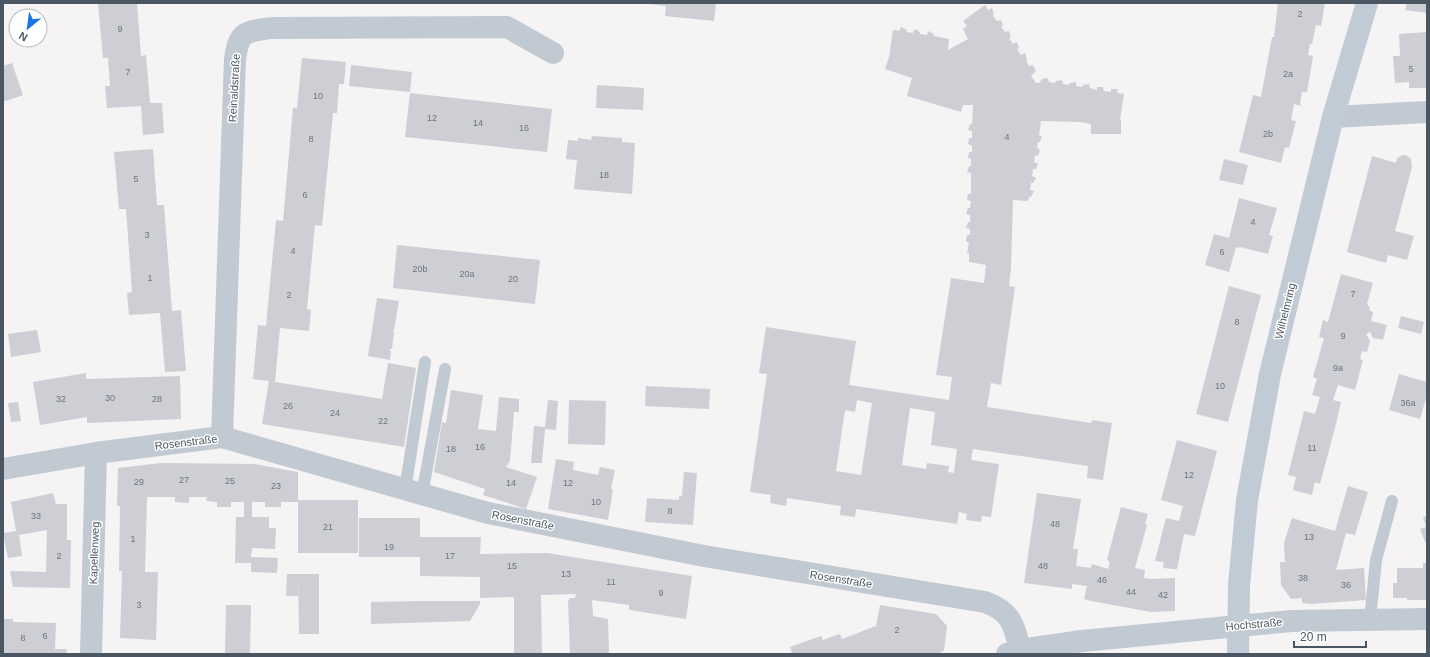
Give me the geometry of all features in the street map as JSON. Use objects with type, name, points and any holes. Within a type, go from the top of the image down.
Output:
[{"type":"main road","name":"Wilhelmring","points":[[1238,654],[1239,585],[1247,500],[1270,374],[1333,117],[1367,3]]},
{"type":"street","name":"Reinaldstraße","points":[[222,437],[235,59],[237,46],[241,37],[252,31],[271,28],[507,27],[553,53]]},
{"type":"street","points":[[1333,117],[1427,112]]},
{"type":"street","name":"Rosenstraße","points":[[3,469],[96,453],[222,437],[488,514],[704,556],[985,602],[1003,611],[1010,618],[1014,628],[1013,652]]},
{"type":"street","name":"Kapellenweg","points":[[91,654],[96,453]]},
{"type":"street","name":"Hochstraße","points":[[1013,652],[1082,647],[1238,626],[1292,621],[1427,619]]},
{"type":"lane","points":[[414,492],[425,362]]},
{"type":"lane","points":[[414,492],[445,369]]},
{"type":"lane","points":[[1370,620],[1376,560],[1392,501]]},
{"type":"building","points":[[98,3],[137,3],[141,56],[146,55],[150,103],[162,103],[164,133],[143,135],[141,106],[107,108],[105,86],[110,86],[108,58],[103,58]]},
{"type":"building","points":[[648,3],[716,3],[714,21],[665,16],[666,6]]},
{"type":"building","points":[[1278,3],[1325,3],[1321,26],[1316,25],[1312,44],[1310,44],[1308,55],[1313,56],[1307,92],[1302,92],[1300,103],[1301,106],[1294,104],[1291,120],[1296,121],[1289,148],[1285,147],[1281,163],[1239,152],[1253,95],[1261,97],[1272,37],[1274,37]]},
{"type":"building","points":[[1407,3],[1427,3],[1427,13],[1405,10]]},
{"type":"building","points":[[985,5],[988,10],[992,8],[994,14],[993,16],[997,21],[1001,20],[1003,26],[1001,27],[1005,32],[1009,31],[1011,37],[1009,38],[1013,44],[1017,42],[1019,48],[1017,49],[1021,55],[1025,53],[1029,66],[1033,65],[1036,71],[1031,76],[1036,83],[1039,83],[1042,79],[1048,78],[1049,82],[1055,83],[1056,81],[1062,80],[1063,84],[1069,85],[1070,83],[1076,82],[1076,86],[1083,87],[1083,85],[1089,84],[1090,88],[1097,90],[1097,87],[1103,87],[1104,91],[1111,92],[1111,89],[1117,89],[1118,93],[1124,94],[1120,119],[1121,134],[1091,134],[1091,124],[1080,122],[1041,121],[1039,135],[1042,136],[1040,142],[1038,142],[1037,148],[1040,150],[1038,156],[1035,155],[1034,162],[1038,164],[1036,169],[1033,169],[1032,176],[1036,178],[1033,183],[1031,183],[1030,190],[1034,191],[1031,197],[1029,197],[1028,201],[1013,200],[1009,286],[1015,287],[1001,385],[991,383],[987,407],[1091,423],[1092,420],[1112,423],[1103,480],[1087,478],[1088,466],[973,449],[971,460],[999,464],[991,517],[982,516],[981,522],[966,520],[967,514],[959,512],[957,524],[856,509],[855,517],[840,515],[841,506],[787,498],[786,506],[770,503],[771,495],[750,492],[767,374],[759,373],[766,327],[856,341],[849,385],[949,400],[952,377],[936,375],[951,278],[984,283],[986,265],[969,262],[969,253],[967,253],[969,243],[966,241],[967,235],[970,235],[970,229],[966,228],[968,222],[970,222],[970,215],[966,214],[968,208],[970,208],[971,201],[967,200],[968,194],[971,194],[971,173],[967,172],[969,166],[971,166],[971,159],[968,158],[969,152],[972,152],[972,146],[968,144],[969,138],[972,138],[972,131],[968,130],[970,124],[972,124],[973,105],[963,105],[961,112],[907,96],[912,78],[885,69],[889,57],[893,30],[899,31],[901,27],[907,30],[906,32],[913,33],[915,29],[920,32],[920,34],[927,35],[928,31],[934,34],[934,36],[949,39],[948,50],[968,39],[963,29],[967,26],[963,21]],"holes":[[[857,400],[872,403],[861,475],[836,471],[845,410],[855,412]],[[910,408],[935,412],[931,445],[957,449],[954,473],[948,472],[949,466],[927,463],[926,469],[902,465]]]},
{"type":"building","points":[[1427,32],[1427,88],[1409,88],[1409,82],[1395,83],[1393,56],[1400,56],[1399,34]]},
{"type":"building","points":[[302,58],[346,62],[344,84],[339,84],[337,113],[333,113],[322,226],[315,225],[307,309],[311,310],[309,331],[280,328],[275,382],[382,399],[388,363],[416,368],[404,447],[262,424],[269,381],[253,379],[258,325],[266,326],[276,220],[283,221],[293,108],[297,108]]},
{"type":"building","points":[[12,63],[23,95],[3,102],[3,66]]},
{"type":"building","points":[[351,65],[412,72],[410,92],[349,86]]},
{"type":"building","points":[[597,85],[644,88],[643,110],[596,108]]},
{"type":"building","points":[[410,93],[552,109],[547,152],[405,137]]},
{"type":"building","points":[[592,136],[622,138],[622,142],[635,143],[632,194],[574,189],[577,160],[566,159],[568,140],[578,141],[578,138],[591,140]]},
{"type":"building","points":[[153,149],[157,205],[164,205],[172,311],[181,310],[186,371],[165,372],[160,313],[129,315],[127,293],[132,292],[126,209],[119,209],[114,152]]},
{"type":"building","points":[[1406,155],[1411,159],[1412,167],[1395,231],[1414,236],[1407,260],[1388,255],[1386,263],[1347,252],[1372,156],[1396,163],[1397,158]]},
{"type":"building","points":[[1224,159],[1248,165],[1243,185],[1219,180]]},
{"type":"building","points":[[1239,198],[1277,208],[1269,235],[1273,236],[1268,254],[1236,247],[1229,272],[1205,265],[1214,234],[1229,238]]},
{"type":"building","points":[[397,245],[540,260],[535,304],[393,288]]},
{"type":"building","points":[[1341,274],[1373,283],[1367,304],[1370,308],[1369,310],[1373,312],[1371,321],[1387,325],[1383,340],[1373,338],[1370,332],[1366,334],[1370,341],[1367,352],[1362,351],[1360,359],[1363,360],[1355,390],[1338,385],[1333,400],[1341,402],[1337,420],[1320,484],[1315,482],[1312,495],[1293,490],[1296,477],[1288,475],[1304,411],[1315,414],[1320,397],[1312,395],[1317,379],[1313,377],[1324,338],[1319,337],[1323,320],[1328,322]]},
{"type":"building","points":[[1229,286],[1261,295],[1228,422],[1196,414]]},
{"type":"building","points":[[377,298],[399,301],[393,331],[392,349],[390,349],[390,360],[368,356]]},
{"type":"building","points":[[1401,316],[1424,322],[1421,334],[1398,328]]},
{"type":"building","points":[[37,330],[41,352],[11,357],[8,334]]},
{"type":"building","points":[[86,373],[86,379],[180,376],[181,419],[87,423],[87,417],[40,425],[33,382]]},
{"type":"building","points":[[1399,374],[1427,382],[1427,395],[1420,419],[1389,410]]},
{"type":"building","points":[[646,386],[710,389],[709,409],[645,406]]},
{"type":"building","points":[[451,390],[483,395],[478,429],[496,431],[499,397],[519,399],[519,412],[514,412],[510,461],[506,467],[537,477],[526,509],[483,495],[485,489],[434,472],[442,422],[446,423]]},
{"type":"building","points":[[548,400],[558,401],[556,430],[545,429],[542,463],[531,463],[534,426],[545,427]]},
{"type":"building","points":[[569,400],[606,401],[605,445],[568,444]]},
{"type":"building","points":[[18,402],[21,421],[11,422],[8,403]]},
{"type":"building","points":[[1177,440],[1217,451],[1195,536],[1184,534],[1177,569],[1174,569],[1163,568],[1164,562],[1155,561],[1166,518],[1179,521],[1183,506],[1161,500]]},
{"type":"building","points":[[556,459],[574,462],[573,470],[598,475],[600,467],[615,470],[611,489],[613,490],[608,520],[548,509]]},
{"type":"building","points":[[161,463],[254,464],[298,472],[298,500],[358,500],[358,553],[298,553],[298,502],[281,502],[281,507],[265,507],[265,502],[252,502],[252,517],[269,517],[269,528],[276,528],[275,549],[252,548],[251,557],[278,558],[277,573],[251,572],[251,563],[235,563],[236,517],[244,517],[244,502],[231,502],[231,507],[217,507],[217,502],[206,501],[207,497],[189,497],[189,503],[175,502],[175,497],[147,497],[145,572],[158,572],[156,640],[120,638],[122,571],[119,571],[120,506],[117,506],[118,468]]},
{"type":"building","points":[[684,472],[697,473],[693,525],[645,522],[647,498],[679,500],[679,496],[682,496]]},
{"type":"building","points":[[1348,486],[1368,492],[1355,535],[1346,533],[1336,570],[1364,568],[1366,600],[1311,604],[1302,603],[1302,598],[1291,599],[1281,585],[1280,562],[1285,562],[1284,543],[1292,518],[1335,531]]},
{"type":"building","points":[[53,493],[56,504],[67,504],[67,540],[71,540],[70,588],[13,587],[10,571],[46,572],[47,530],[19,535],[22,556],[8,558],[3,533],[16,531],[11,502]]},
{"type":"building","points":[[1037,493],[1081,499],[1073,549],[1078,549],[1076,566],[1091,568],[1092,564],[1108,569],[1110,562],[1107,560],[1121,507],[1148,514],[1145,524],[1147,525],[1135,568],[1145,570],[1144,578],[1175,578],[1175,611],[1151,612],[1091,601],[1084,599],[1087,586],[1072,584],[1072,589],[1024,583]]},
{"type":"building","points":[[1427,516],[1427,547],[1420,529],[1426,527],[1423,517]]},
{"type":"building","points":[[359,518],[420,518],[420,537],[481,537],[480,554],[547,553],[692,576],[686,619],[629,610],[629,605],[592,600],[593,616],[608,619],[609,654],[570,654],[568,601],[570,598],[575,598],[576,594],[541,595],[542,654],[514,654],[514,597],[480,598],[480,577],[420,576],[420,557],[359,557]]},
{"type":"building","points":[[1423,563],[1427,563],[1427,600],[1393,598],[1393,583],[1397,583],[1397,568],[1423,568]]},
{"type":"building","points":[[287,574],[298,574],[298,596],[286,596]]},
{"type":"building","points":[[298,574],[319,574],[319,634],[299,634]]},
{"type":"building","points":[[480,601],[480,604],[470,621],[371,624],[371,602]]},
{"type":"building","points":[[226,605],[251,605],[250,653],[225,653]]},
{"type":"building","points":[[880,605],[936,614],[947,626],[944,650],[938,654],[787,654],[792,652],[790,647],[821,636],[823,640],[840,634],[842,639],[876,626]]},
{"type":"building","points":[[3,619],[13,619],[13,622],[56,623],[55,649],[67,649],[66,654],[3,654]]}]
